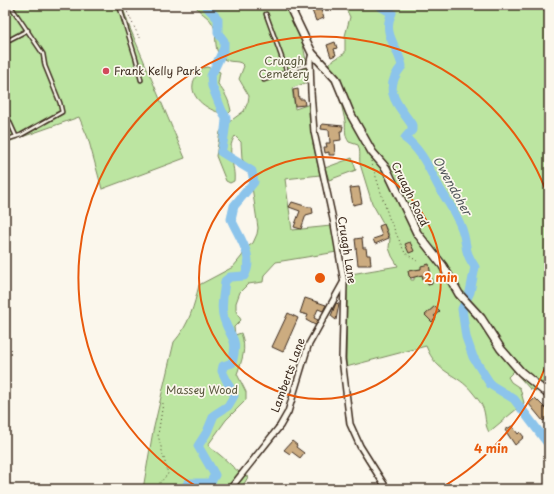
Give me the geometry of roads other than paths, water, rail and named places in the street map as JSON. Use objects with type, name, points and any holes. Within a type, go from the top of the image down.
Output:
[{"type":"main road","name":"Cruagh Road","points":[[289,5],[312,53],[336,79],[350,113],[372,152],[386,168],[417,234],[443,266],[463,299],[482,318],[495,340],[520,372],[549,395]]},
{"type":"street","name":"Cruagh Lane","points":[[312,53],[310,65],[314,132],[334,224],[344,282],[342,359],[350,424],[360,446],[387,489]]},
{"type":"street","name":"Lamberts Lane","points":[[230,489],[278,428],[288,412],[308,346],[344,282]]},
{"type":"lane","points":[[5,140],[21,135],[62,112],[60,103],[45,66],[43,54],[10,5]]},
{"type":"lane","points":[[119,5],[141,80]]},
{"type":"lane","points":[[266,14],[287,72]]},
{"type":"lane","points":[[5,42],[28,30]]},
{"type":"lane","points":[[264,80],[310,65]]},
{"type":"lane","points":[[5,112],[16,136]]},
{"type":"waterway","points":[[184,489],[188,483],[210,483],[215,475],[198,446],[207,432],[214,415],[228,406],[234,396],[222,371],[223,366],[232,363],[235,348],[222,310],[225,281],[230,277],[244,276],[247,269],[248,261],[245,247],[231,219],[234,206],[254,182],[252,171],[221,152],[226,117],[212,86],[211,76],[224,48],[224,41],[218,33],[218,19],[205,5]]},
{"type":"waterway","name":"Owendoher","points":[[378,5],[392,13],[388,28],[402,66],[396,75],[392,90],[397,104],[412,125],[412,130],[405,138],[421,155],[455,214],[464,235],[467,252],[475,267],[470,292],[462,309],[466,337],[473,357],[491,385],[514,399],[549,445]]},
{"type":"place","name":"Frank Kelly Park","points":[[106,71]]},
{"type":"park label","name":"Cruagh Cemetery","points":[[284,67]]},
{"type":"park label","name":"Massey Wood","points":[[202,390]]}]
